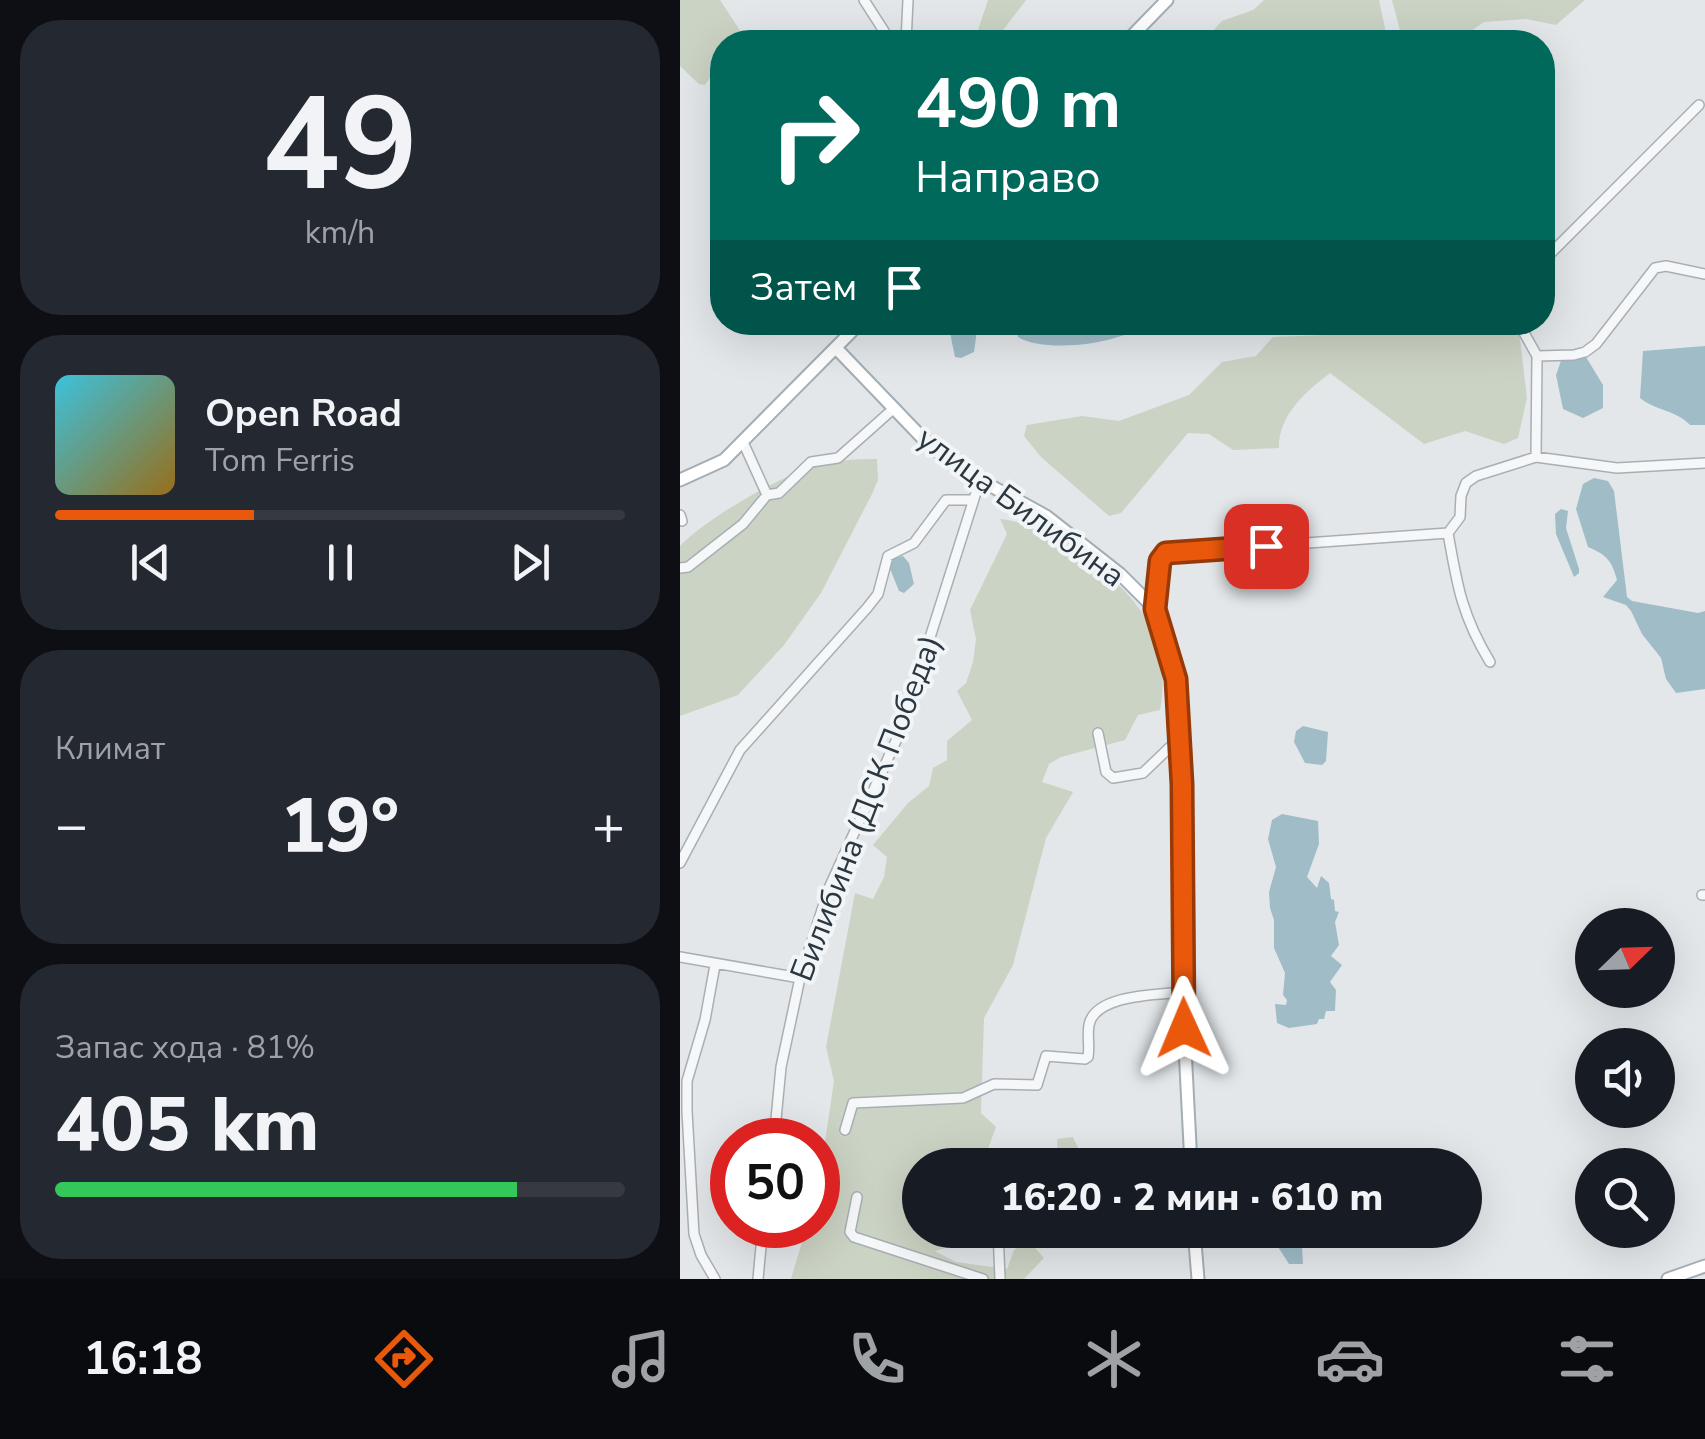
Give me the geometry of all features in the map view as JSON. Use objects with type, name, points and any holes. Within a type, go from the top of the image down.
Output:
[{"type":"main road","points":[[1138,30],[1167,0]]},
{"type":"main road","points":[[680,480],[724,460],[848,335]]},
{"type":"main road","name":"улица Билибина","points":[[836,348],[932,448],[1046,516],[1120,574],[1155,609],[1176,679],[1183,992],[1191,1148]]},
{"type":"main road","points":[[1195,1248],[1198,1279]]},
{"type":"main road","points":[[1668,1279],[1705,1266]]},
{"type":"street","points":[[864,0],[883,30]]},
{"type":"street","points":[[907,30],[908,0]]},
{"type":"street","points":[[1555,249],[1699,104]]},
{"type":"street","points":[[1537,356],[1585,352],[1596,344],[1649,273],[1659,266],[1705,274]]},
{"type":"street","points":[[1525,335],[1537,356],[1536,457]]},
{"type":"street","points":[[680,568],[688,567],[743,524],[768,495],[779,493],[811,462],[838,458],[892,410]]},
{"type":"street","points":[[743,442],[768,495]]},
{"type":"street","points":[[1155,609],[1160,561],[1166,553],[1448,533],[1460,518],[1466,483],[1476,476],[1536,457],[1616,468],[1705,464]]},
{"type":"street","name":"Билибина (ДСК Победа)","points":[[776,1118],[781,1067],[800,978],[830,888],[900,732],[980,480]]},
{"type":"street","points":[[680,863],[740,750],[868,608],[878,594],[888,556],[914,543],[946,500],[972,500]]},
{"type":"street","points":[[1448,533],[1459,598],[1473,636],[1490,662]]},
{"type":"street","points":[[1098,733],[1106,772],[1113,778],[1143,773],[1180,742]]},
{"type":"street","points":[[680,958],[800,978]]},
{"type":"street","points":[[715,964],[688,1081],[687,1110],[694,1234],[715,1279]]},
{"type":"street","points":[[845,1130],[853,1103],[963,1098],[994,1084],[1037,1085],[1046,1056],[1084,1060],[1088,1057],[1088,1026],[1098,1008],[1112,1002],[1183,992]]},
{"type":"street","points":[[857,1197],[850,1227],[854,1237],[982,1279]]},
{"type":"street","points":[[758,1279],[760,1248]]},
{"type":"street","points":[[999,1248],[1000,1279]]},
{"type":"green space","points":[[680,0],[720,0],[740,30],[710,30],[710,78],[705,85],[680,66]]},
{"type":"green space","points":[[988,0],[1026,0],[1003,30],[978,30]]},
{"type":"green space","points":[[1264,0],[1379,0],[1385,30],[1213,30],[1222,21],[1253,10]]},
{"type":"green space","points":[[1392,0],[1585,0],[1556,25],[1526,19],[1484,22],[1472,30],[1400,30]]},
{"type":"green space","points":[[1519,335],[1527,398],[1518,438],[1504,444],[1465,431],[1424,444],[1330,373],[1288,415],[1279,448],[1233,450],[1209,434],[1188,433],[1121,513],[1109,516],[1041,457],[1024,436],[1027,425],[1082,416],[1119,421],[1189,395],[1222,362],[1256,356],[1273,337]]},
{"type":"green space","points":[[877,459],[878,480],[872,494],[821,593],[784,645],[738,695],[680,716],[680,546],[727,510],[787,477],[829,463]]},
{"type":"green space","points":[[1000,519],[1040,530],[1082,555],[1120,586],[1151,630],[1159,652],[1163,687],[1160,710],[1138,715],[1125,740],[1061,757],[1049,764],[1042,782],[1073,792],[1046,838],[1013,965],[984,1018],[981,1113],[996,1127],[988,1148],[902,1148],[902,1248],[946,1248],[935,1251],[956,1262],[1007,1269],[1017,1248],[1035,1248],[1044,1258],[1024,1279],[791,1279],[800,1248],[840,1248],[840,1118],[829,1118],[834,1081],[826,1047],[855,893],[873,899],[884,877],[887,857],[873,845],[908,803],[929,786],[933,768],[947,760],[947,741],[972,720],[957,691],[966,683],[973,662],[976,639],[970,610],[1007,534]]},
{"type":"green space","points":[[1073,1137],[1078,1148],[1057,1148],[1057,1139]]},
{"type":"water","points":[[950,335],[976,335],[974,352],[955,357]]},
{"type":"water","points":[[1123,335],[1087,344],[1056,346],[1018,337]]},
{"type":"water","points":[[1705,346],[1705,425],[1690,425],[1640,398],[1643,351]]},
{"type":"water","points":[[1586,357],[1603,385],[1603,408],[1583,418],[1563,409],[1556,375],[1562,358]]},
{"type":"water","points":[[1594,478],[1608,481],[1614,491],[1627,597],[1698,613],[1705,611],[1705,689],[1676,693],[1666,679],[1661,658],[1642,634],[1631,611],[1626,605],[1603,597],[1617,580],[1615,573],[1608,559],[1588,547],[1576,509],[1583,484]]},
{"type":"water","points":[[1561,509],[1568,511],[1566,528],[1579,569],[1574,577],[1556,534],[1555,514]]},
{"type":"water","points":[[903,556],[909,563],[914,584],[904,593],[899,591],[888,564]]},
{"type":"water","points":[[1303,726],[1328,732],[1326,761],[1322,765],[1305,763],[1294,742],[1296,731]]},
{"type":"water","points":[[1282,814],[1318,821],[1319,844],[1307,877],[1317,888],[1321,876],[1329,883],[1335,911],[1339,912],[1335,922],[1339,945],[1331,956],[1342,965],[1330,982],[1336,990],[1335,1011],[1326,1011],[1317,1024],[1289,1028],[1277,1023],[1275,1004],[1286,1005],[1287,1000],[1283,995],[1285,973],[1274,948],[1269,892],[1276,867],[1268,839],[1272,820]]},
{"type":"water","points":[[1279,1248],[1302,1248],[1303,1264],[1289,1264]]},
{"type":"route","points":[[1184,1028],[1180,742],[1176,679],[1155,609],[1160,557],[1166,553],[1266,546]]}]
